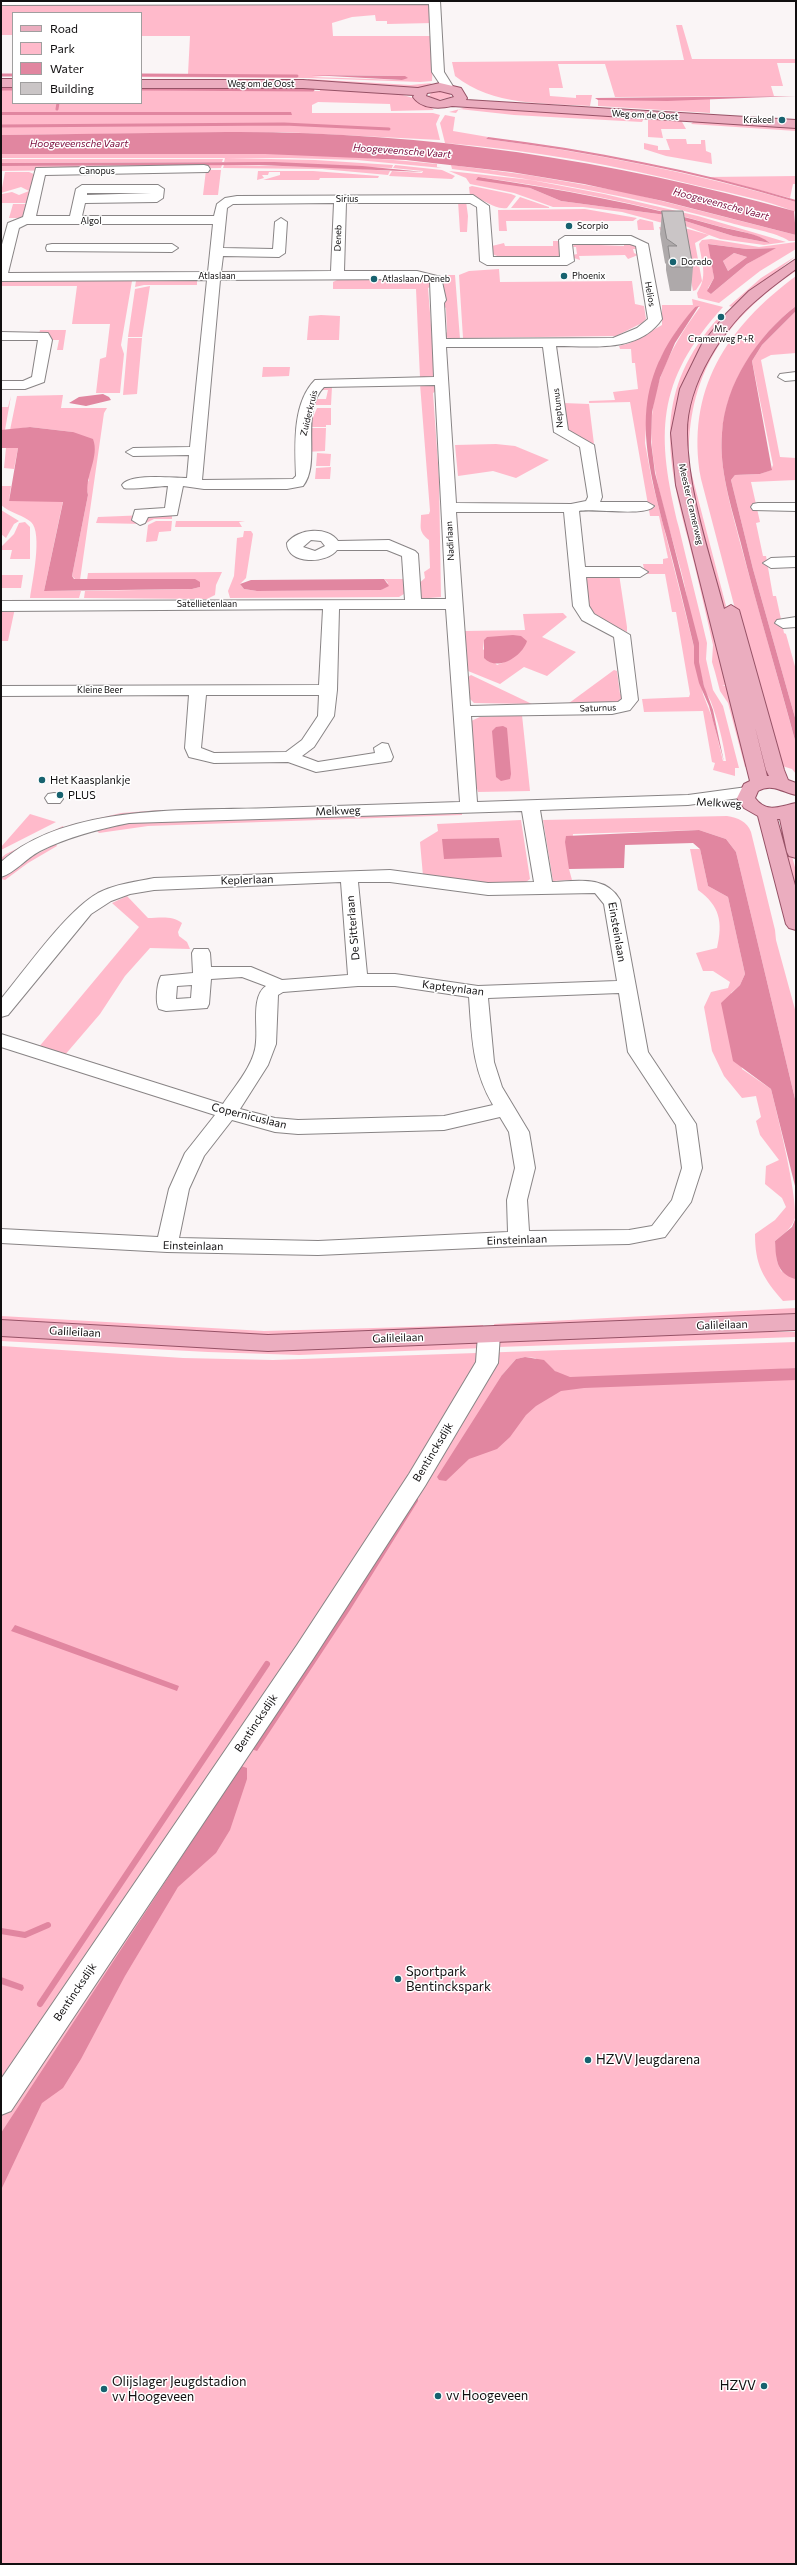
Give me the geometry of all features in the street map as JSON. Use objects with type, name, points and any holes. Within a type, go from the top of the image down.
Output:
[{"type":"main road","points":[[1,83],[12,83]]},
{"type":"main road","name":"Weg om de Oost","points":[[142,84],[316,84],[424,92],[426,102],[439,108],[457,100],[494,106],[796,124]]},
{"type":"main road","points":[[424,92],[448,88],[457,91],[457,100]]},
{"type":"main road","name":"Meester Cramerweg","points":[[752,793],[684,485],[679,433],[687,389],[707,347],[723,326],[754,294],[796,263]]},
{"type":"main road","name":"Meester Cramerweg","points":[[789,787],[775,770],[702,501],[695,468],[692,438],[696,407],[704,381],[716,355],[732,332],[758,303],[796,273]]},
{"type":"main road","points":[[789,787],[752,793],[766,813],[796,924]]},
{"type":"main road","points":[[766,813],[793,810],[789,826],[796,852]]},
{"type":"main road","name":"Galileilaan","points":[[1,1328],[268,1343],[796,1322]]},
{"type":"street","points":[[1,2],[434,1],[438,72],[448,88]]},
{"type":"street","points":[[424,92],[438,72]]},
{"type":"street","name":"Canopus","points":[[29,220],[40,171],[204,169]]},
{"type":"street","name":"Canopus","points":[[82,189],[158,189],[157,198],[80,199],[82,189]]},
{"type":"street","points":[[74,221],[80,199]]},
{"type":"street","name":"Sirius","points":[[215,276],[221,207],[229,201],[340,199],[477,200],[483,206],[486,241]]},
{"type":"street","name":"Deneb","points":[[337,276],[340,199]]},
{"type":"street","name":"Algol","points":[[1,273],[13,226],[17,222],[29,220],[220,220]]},
{"type":"street","points":[[217,252],[279,252],[281,222]]},
{"type":"street","name":"Helios","points":[[439,343],[613,342],[625,340],[652,324],[655,320],[642,244],[631,240],[565,240],[567,261],[488,261],[486,241]]},
{"type":"street","points":[[52,248],[172,248]]},
{"type":"street","points":[[124,277],[130,248]]},
{"type":"street","name":"Atlaslaan","points":[[1,277],[417,275],[433,278]]},
{"type":"street","points":[[194,482],[215,276]]},
{"type":"street","name":"Nadirlaan","points":[[433,278],[437,282],[439,300],[437,302],[448,507],[461,711],[469,807]]},
{"type":"street","points":[[1,336],[43,336],[46,340],[39,379],[25,385],[1,385]]},
{"type":"street","name":"Neptunus","points":[[549,342],[561,432],[587,445],[596,497],[592,504]]},
{"type":"street","name":"Zuiderkruis","points":[[129,485],[136,482],[194,482],[204,485],[287,485],[298,483],[303,478],[302,440],[313,389],[320,383],[441,381]]},
{"type":"street","points":[[133,452],[197,451]]},
{"type":"street","points":[[140,520],[140,513],[172,512],[176,482]]},
{"type":"street","points":[[527,507],[548,493]]},
{"type":"street","points":[[448,507],[571,508],[592,504],[600,507],[647,506]]},
{"type":"street","points":[[758,507],[796,507]]},
{"type":"street","name":"Saturnus","points":[[461,711],[612,709],[628,703],[631,696],[622,635],[583,612],[571,508]]},
{"type":"street","points":[[333,546],[389,545],[410,554],[413,604]]},
{"type":"street","points":[[771,563],[796,562]]},
{"type":"street","points":[[579,572],[640,572]]},
{"type":"street","points":[[290,757],[308,743],[326,716],[329,690],[332,604]]},
{"type":"street","name":"Satellietenlaan","points":[[1,606],[454,604]]},
{"type":"street","points":[[198,690],[193,748],[195,753],[214,758],[290,757],[316,767],[385,757],[382,748]]},
{"type":"street","name":"Kleine Beer","points":[[1,691],[329,690]]},
{"type":"street","name":"Melkweg","points":[[1,871],[23,853],[101,823],[129,818],[688,800],[706,804],[752,793]]},
{"type":"street","points":[[530,805],[544,887]]},
{"type":"street","name":"Keplerlaan","points":[[1,1011],[85,910],[105,897],[126,889],[154,884],[349,876],[390,876],[488,889],[589,886],[602,888]]},
{"type":"street","name":"De Sitterlaan","points":[[349,876],[358,980]]},
{"type":"street","name":"Einsteinlaan","points":[[1,1236],[167,1245],[318,1248],[519,1239],[629,1237],[658,1232],[681,1202],[692,1168],[686,1124],[638,1052],[613,904],[610,895],[602,888]]},
{"type":"street","points":[[167,1245],[179,1189],[195,1153],[228,1112],[258,1065],[266,1044],[267,999],[270,992],[280,986],[262,974],[242,970],[202,976],[201,953]]},
{"type":"street","name":"Kapteynlaan","points":[[280,986],[358,980],[395,980],[478,992],[626,987]]},
{"type":"street","points":[[478,992],[484,1062],[492,1088],[519,1132],[525,1168],[517,1200],[519,1239]]},
{"type":"street","name":"Copernicuslaan","points":[[1,1040],[228,1112],[275,1125],[298,1127],[444,1123],[505,1109]]},
{"type":"street","name":"Bentincksdijk","points":[[1,2102],[305,1652],[417,1480],[487,1363],[489,1335]]},
{"type":"green space","points":[[431,3],[433,23],[387,24],[387,21],[376,21],[375,15],[352,17],[332,23],[333,36],[434,36],[432,81],[420,82],[309,78],[142,77],[142,74],[188,74],[190,36],[142,36],[142,12],[12,12],[12,35],[1,35],[1,4]],"holes":[[[334,75],[405,76],[402,80],[312,77]]]},
{"type":"green space","points":[[676,25],[682,25],[692,59],[796,59],[796,63],[777,63],[783,86],[771,86],[774,96],[615,97],[605,64],[558,64],[563,88],[549,88],[550,96],[576,98],[576,95],[592,95],[590,106],[519,101],[486,93],[470,86],[455,76],[452,62],[684,60]]},
{"type":"green space","points":[[308,79],[411,85],[432,83],[420,89],[308,82]]},
{"type":"green space","points":[[142,86],[313,86],[313,89],[142,89]]},
{"type":"green space","points":[[1,89],[12,89],[12,104],[142,104],[142,90],[364,90],[380,91],[411,97],[434,110],[391,111],[390,104],[318,102],[312,105],[312,113],[433,113],[440,115],[436,124],[440,140],[282,132],[1,135]]},
{"type":"green space","points":[[441,91],[450,94],[451,97],[438,100],[429,96],[431,93]]},
{"type":"green space","points":[[710,99],[710,113],[598,106],[598,100]]},
{"type":"green space","points":[[467,107],[641,117],[643,120],[642,122],[514,115],[460,109]]},
{"type":"green space","points":[[459,109],[456,113],[449,112]]},
{"type":"green space","points":[[445,115],[455,117],[453,131],[488,137],[486,139],[564,150],[642,164],[681,173],[796,202],[796,212],[748,197],[636,171],[541,154],[445,143],[440,123]]},
{"type":"green space","points":[[648,118],[681,120],[686,129],[661,129],[663,138],[648,137]]},
{"type":"green space","points":[[694,121],[796,126],[796,131],[691,124]]},
{"type":"green space","points":[[666,139],[686,139],[687,144],[701,144],[701,140],[705,140],[706,151],[711,153],[712,164],[666,156],[644,149],[644,143],[658,146],[658,150],[670,150]]},
{"type":"green space","points":[[1,154],[274,154],[383,159],[437,164],[437,167],[442,168],[357,160],[289,158],[1,158]]},
{"type":"green space","points":[[225,158],[315,160],[393,165],[392,168],[224,162]]},
{"type":"green space","points":[[1,159],[223,159],[222,162],[1,163]]},
{"type":"green space","points":[[222,165],[221,168],[1,171],[1,166]]},
{"type":"green space","points":[[224,165],[336,167],[390,171],[388,175],[322,169],[223,168]]},
{"type":"green space","points":[[395,165],[442,170],[455,176],[452,179],[389,176],[392,171],[422,173],[423,171],[393,168]]},
{"type":"green space","points":[[451,165],[528,175],[626,192],[796,235],[796,241],[789,241],[761,230],[627,198],[557,184],[452,169]]},
{"type":"green space","points":[[206,170],[221,170],[218,195],[203,195]]},
{"type":"green space","points":[[258,171],[313,171],[379,176],[378,178],[263,180],[280,175],[280,172],[269,172],[268,175],[262,175],[264,178],[257,180]]},
{"type":"green space","points":[[449,171],[531,180],[604,194],[698,216],[786,242],[764,245],[720,239],[685,226],[670,225],[622,212],[583,207],[553,207],[514,193],[470,184],[466,178]],"holes":[[[478,177],[569,191],[659,210],[752,234],[770,243],[733,236],[666,215],[561,201],[530,188]]]},
{"type":"green space","points":[[5,172],[29,172],[36,175],[31,203],[1,203],[2,194],[12,192],[19,195],[29,191],[21,187],[1,193]]},
{"type":"green space","points":[[796,176],[796,184],[793,184],[790,198],[709,177]]},
{"type":"green space","points":[[472,186],[516,196],[507,208],[497,207],[470,196],[469,187]]},
{"type":"green space","points":[[520,197],[549,207],[549,208],[511,208]]},
{"type":"green space","points":[[458,201],[466,201],[468,216],[467,232],[460,232]]},
{"type":"green space","points":[[13,204],[30,204],[28,218],[9,218]]},
{"type":"green space","points":[[585,209],[637,218],[633,221],[506,221],[507,231],[499,231],[498,210]]},
{"type":"green space","points":[[640,219],[653,222],[654,230],[638,230],[637,221]]},
{"type":"green space","points":[[659,227],[688,229],[709,235],[695,243],[702,281],[696,290],[693,291],[682,234],[660,230]]},
{"type":"green space","points":[[711,239],[759,247],[796,242],[796,249],[760,271],[719,303],[698,298],[697,293],[703,275],[703,264],[699,244],[702,240]],"holes":[[[709,244],[747,249],[775,248],[747,264],[711,294],[708,288],[714,278]]]},
{"type":"green space","points":[[553,241],[560,241],[562,255],[554,259],[554,256],[506,256],[505,259],[492,254],[492,246],[504,243],[505,246],[553,246]]},
{"type":"green space","points":[[624,243],[636,245],[638,249],[633,249],[634,253],[638,255],[628,259],[625,255],[579,256],[580,260],[574,258],[573,255],[577,254],[576,247],[573,247],[574,244],[624,246]]},
{"type":"green space","points":[[734,253],[747,257],[728,271],[723,261]]},
{"type":"green space","points":[[796,256],[732,307],[729,306],[761,278]]},
{"type":"green space","points":[[796,267],[796,271],[771,289],[749,309],[730,330],[715,352],[703,376],[694,403],[690,432],[689,464],[768,767],[761,767],[695,510],[684,427],[701,365],[752,299]]},
{"type":"green space","points":[[499,269],[500,282],[632,281],[635,304],[644,306],[646,319],[642,323],[616,336],[463,338],[459,275],[469,271]]},
{"type":"green space","points":[[445,275],[455,275],[460,339],[457,340],[449,339],[444,335],[447,332],[446,308],[442,305],[444,292],[443,284],[440,278]]},
{"type":"green space","points":[[796,276],[796,306],[782,318],[757,346],[737,379],[725,415],[722,433],[722,462],[730,504],[796,744],[796,774],[792,769],[782,766],[756,689],[701,479],[698,447],[699,417],[706,389],[717,363],[731,339],[750,317],[771,296]]},
{"type":"green space","points":[[425,279],[431,282],[432,286],[428,288],[435,375],[433,378],[420,378],[416,289],[333,289],[333,282],[337,280]]},
{"type":"green space","points":[[1,281],[132,281],[121,345],[124,354],[120,393],[96,393],[100,359],[106,357],[110,324],[72,324],[77,286],[1,286]]},
{"type":"green space","points":[[136,281],[197,281],[197,285],[144,285],[135,287]]},
{"type":"green space","points":[[150,286],[142,337],[128,337],[135,289]]},
{"type":"green space","points":[[692,299],[723,307],[701,334],[684,360],[673,385],[667,411],[665,437],[667,465],[671,495],[707,643],[706,659],[713,690],[723,706],[739,768],[735,768],[735,776],[713,770],[715,763],[712,762],[703,711],[644,712],[642,699],[689,697],[690,694],[676,612],[672,612],[665,574],[645,574],[643,564],[663,564],[663,559],[668,558],[659,516],[650,516],[630,402],[589,403],[589,401],[615,400],[613,392],[638,389],[635,363],[632,363],[631,349],[620,349],[619,346],[630,343],[662,325],[662,305],[693,305]],"holes":[[[695,307],[700,307],[677,342],[662,374],[654,404],[651,434],[654,463],[660,495],[684,582],[700,671],[718,724],[726,761],[723,761],[713,720],[703,694],[694,647],[652,481],[645,443],[647,408],[660,359],[677,330]]]},
{"type":"green space","points":[[796,311],[796,353],[771,355],[761,360],[780,457],[796,458],[796,480],[751,482],[760,522],[756,523],[763,556],[766,556],[773,596],[776,596],[784,633],[786,634],[796,670],[796,721],[753,569],[731,480],[735,475],[760,474],[771,470],[773,465],[752,361],[762,345]]},
{"type":"green space","points":[[309,316],[340,316],[339,340],[307,340]]},
{"type":"green space","points":[[719,317],[721,318],[677,417],[723,651],[721,667],[726,685],[722,685],[726,686],[728,690],[752,767],[745,767],[728,703],[720,691],[712,662],[713,645],[680,507],[674,478],[671,450],[670,423],[675,396],[684,370],[698,344]]},
{"type":"green space","points":[[40,330],[66,330],[63,350],[57,350],[59,340],[51,340],[39,334]]},
{"type":"green space","points":[[128,338],[142,338],[137,394],[123,395]]},
{"type":"green space","points":[[263,367],[290,367],[289,376],[262,377]]},
{"type":"green space","points":[[420,384],[433,384],[439,389],[433,393],[439,478],[441,597],[417,599],[415,587],[425,578],[424,572],[430,568],[429,540],[423,534],[421,526],[421,515],[429,514],[430,511]]},
{"type":"green space","points":[[326,386],[332,387],[331,405],[314,405],[315,399],[326,399],[328,390],[321,390]]},
{"type":"green space","points":[[63,395],[61,408],[107,408],[104,413],[80,580],[76,580],[72,576],[88,495],[86,485],[89,480],[73,432],[30,427],[10,430],[17,396]]},
{"type":"green space","points":[[11,396],[5,430],[1,430],[1,407],[8,407]]},
{"type":"green space","points":[[563,403],[589,404],[594,444],[567,433]]},
{"type":"green space","points":[[317,408],[331,408],[331,425],[326,425],[326,427],[309,427]]},
{"type":"green space","points":[[308,428],[326,428],[325,451],[305,452]]},
{"type":"green space","points":[[496,444],[515,446],[549,460],[516,478],[493,471],[458,476],[455,445]]},
{"type":"green space","points":[[6,448],[18,448],[14,469],[4,468]]},
{"type":"green space","points":[[317,453],[331,454],[330,466],[316,466]]},
{"type":"green space","points":[[331,467],[330,479],[315,479],[316,468]]},
{"type":"green space","points":[[1,486],[11,486],[9,501],[63,501],[44,591],[81,591],[79,598],[30,598],[36,558],[36,536],[34,528],[31,522],[1,505]]},
{"type":"green space","points":[[1,510],[19,521],[14,524],[6,538],[1,534]]},
{"type":"green space","points":[[172,514],[172,519],[154,519],[144,524],[96,523],[98,517]]},
{"type":"green space","points":[[156,521],[172,521],[171,531],[159,532],[157,541],[146,542],[148,525]]},
{"type":"green space","points":[[176,521],[245,521],[239,522],[242,527],[175,527]]},
{"type":"green space","points":[[25,522],[30,527],[30,559],[10,559],[12,550],[1,550],[1,547],[14,534],[19,523]]},
{"type":"green space","points":[[244,531],[251,531],[253,534],[246,578],[240,584],[244,589],[257,591],[381,590],[388,583],[384,579],[405,579],[404,594],[399,597],[230,598],[228,591],[234,576],[237,538],[243,537]]},
{"type":"green space","points":[[222,572],[216,585],[215,595],[207,599],[84,598],[85,591],[192,589],[200,587],[128,580],[87,580],[88,573]]},
{"type":"green space","points":[[619,574],[627,632],[591,615],[585,575]]},
{"type":"green space","points":[[1,575],[23,575],[21,588],[1,588]]},
{"type":"green space","points":[[15,608],[8,641],[1,641],[1,612]]},
{"type":"green space","points":[[563,613],[567,617],[542,637],[576,652],[547,676],[524,667],[500,684],[468,671],[465,631],[525,630],[523,614]],"holes":[[[484,641],[509,660],[497,665],[483,649]]]},
{"type":"green space","points":[[614,670],[617,671],[620,694],[625,696],[620,703],[565,706]]},
{"type":"green space","points":[[471,675],[532,704],[474,703],[470,699],[468,677]]},
{"type":"green space","points":[[522,715],[530,791],[478,792],[474,778],[471,721],[480,717]]},
{"type":"green space","points":[[161,810],[161,813],[72,827],[70,825],[121,813]]},
{"type":"green space","points":[[462,811],[462,815],[148,826],[99,833],[97,831],[126,824],[156,821]]},
{"type":"green space","points":[[30,814],[56,822],[1,850],[1,847]]},
{"type":"green space","points":[[727,816],[745,823],[751,832],[775,930],[776,940],[796,1013],[796,1103],[736,852],[726,839],[699,830],[573,834],[569,869],[572,880],[553,881],[543,820]]},
{"type":"green space","points":[[521,820],[530,879],[526,882],[496,884],[423,876],[420,842],[438,831],[437,824]]},
{"type":"green space","points":[[63,826],[65,829],[1,864],[1,858],[6,854]]},
{"type":"green space","points":[[777,830],[785,830],[796,871],[796,905]]},
{"type":"green space","points":[[56,844],[57,846],[28,863],[5,880],[1,879],[22,862]]},
{"type":"green space","points":[[690,849],[700,849],[708,886],[728,897],[745,974],[740,985],[731,993],[742,1069],[771,1089],[793,1191],[795,1206],[794,1222],[784,1234],[775,1241],[777,1261],[781,1271],[796,1279],[796,1300],[783,1301],[765,1278],[759,1263],[755,1245],[755,1234],[775,1220],[786,1207],[782,1198],[765,1184],[766,1166],[779,1160],[760,1135],[756,1121],[761,1117],[756,1096],[742,1098],[724,1076],[712,1051],[704,1007],[711,992],[728,988],[730,982],[713,971],[703,971],[696,953],[717,948],[720,930],[718,915],[715,909],[711,902],[698,890]]},
{"type":"green space","points":[[127,896],[148,918],[170,918],[178,920],[182,923],[178,932],[179,936],[187,942],[190,949],[150,948],[125,976],[100,1014],[64,1056],[38,1048],[139,927],[112,903]]},
{"type":"green space","points":[[796,1308],[796,1313],[737,1318],[495,1328],[494,1324]]},
{"type":"green space","points":[[1,1316],[264,1331],[483,1325],[484,1329],[265,1336],[1,1321]]},
{"type":"green space","points":[[736,1332],[796,1332],[796,1337],[498,1347],[499,1341]]},
{"type":"green space","points":[[1,1335],[262,1349],[484,1342],[484,1348],[299,1355],[208,1352],[1,1341]]},
{"type":"green space","name":"Sportpark Bentinckspark","points":[[796,1342],[796,1368],[765,1370],[796,1370],[796,2564],[1,2564],[1,1346],[183,1358],[273,1360]],"holes":[[[525,1357],[535,1358],[561,1375],[502,1375],[516,1359]]]},
{"type":"water","points":[[311,75],[405,76],[408,78],[402,80]]},
{"type":"water","points":[[796,96],[667,101],[598,100],[595,98]]},
{"type":"water","points":[[1,112],[291,112],[292,115],[1,115]]},
{"type":"water","name":"Hoogeveensche Vaart","points":[[227,132],[299,133],[442,143],[584,163],[724,193],[794,211],[796,235],[663,201],[584,184],[511,172],[406,160],[265,154],[1,154],[1,135]]},
{"type":"water","points":[[488,137],[566,148],[682,170],[758,189],[796,200],[796,202],[681,172],[565,150],[486,139]]},
{"type":"water","points":[[274,162],[362,166],[424,172],[259,165],[1,166],[1,163]]},
{"type":"water","points":[[478,177],[570,192],[631,204],[747,233],[770,243],[733,236],[666,215],[561,201],[530,188],[476,180]]},
{"type":"water","points":[[708,244],[747,249],[776,248],[747,264],[711,294],[707,291],[714,278]],"holes":[[[734,253],[747,257],[728,271],[723,261]]]},
{"type":"water","points":[[699,306],[675,343],[660,378],[652,412],[651,442],[655,473],[699,643],[699,662],[704,686],[713,710],[724,762],[709,706],[699,683],[694,663],[694,647],[651,472],[647,443],[646,416],[650,389],[658,363],[673,335],[695,307]]},
{"type":"water","points":[[796,306],[796,311],[762,345],[752,361],[772,470],[760,474],[735,475],[731,480],[753,569],[796,721],[796,744],[753,591],[730,501],[722,460],[722,433],[724,415],[736,379],[756,346],[782,318]]},
{"type":"water","points":[[103,394],[111,400],[86,406],[69,403],[79,397]]},
{"type":"water","points":[[30,427],[73,432],[93,439],[95,453],[88,481],[88,495],[72,576],[74,579],[195,579],[200,582],[200,587],[192,589],[44,591],[63,502],[9,501],[18,448],[1,448],[1,430]]},
{"type":"water","points":[[384,579],[389,586],[381,590],[257,591],[244,589],[240,584],[251,580]]},
{"type":"water","points":[[513,635],[521,636],[527,641],[515,657],[508,661],[496,664],[489,662],[484,658],[484,640],[487,637]]},
{"type":"water","points":[[503,726],[507,728],[511,774],[510,779],[501,781],[496,777],[492,731],[496,727]]},
{"type":"water","points":[[699,830],[726,839],[736,852],[796,1103],[796,1190],[771,1089],[733,1061],[721,1003],[740,985],[745,974],[728,897],[708,886],[700,849],[693,843],[625,845],[624,868],[569,869],[565,842],[566,836]]},
{"type":"water","points":[[499,838],[502,857],[444,859],[442,839]]},
{"type":"water","points":[[796,1217],[795,1279],[784,1273],[778,1264],[775,1241],[792,1227]]},
{"type":"water","points":[[525,1357],[544,1360],[555,1371],[570,1377],[796,1368],[796,1380],[584,1388],[561,1391],[536,1406],[526,1415],[510,1437],[497,1449],[469,1459],[446,1481],[439,1480],[437,1477],[502,1375],[516,1359]]},
{"type":"water","points":[[418,1496],[418,1501],[350,1610],[257,1751],[251,1749]]},
{"type":"water","points":[[15,1625],[179,1686],[177,1691],[11,1631]]},
{"type":"water","points":[[241,1766],[247,1768],[247,1779],[230,1830],[216,1853],[178,1887],[125,1976],[81,2059],[63,2088],[42,2103],[1,2190],[1,2133]]},
{"type":"water","points":[[1,1977],[23,1985],[24,1988],[22,1991],[1,1984]]},
{"type":"building","points":[[662,211],[683,211],[693,267],[671,267],[668,246],[677,246],[667,239]]},
{"type":"waterway","points":[[1,75],[12,75]]},
{"type":"waterway","points":[[142,75],[297,76]]},
{"type":"waterway","points":[[1,89],[12,89]]},
{"type":"waterway","points":[[142,89],[313,90]]},
{"type":"waterway","points":[[57,109],[58,104]]},
{"type":"waterway","points":[[1,126],[284,124],[389,129]]},
{"type":"waterway","points":[[40,2004],[267,1664]]},
{"type":"waterway","points":[[1,1931],[25,1935],[48,1925]]},
{"type":"place","name":"Krakeel","points":[[782,120]]},
{"type":"place","name":"Scorpio","points":[[569,226]]},
{"type":"place","name":"Dorado","points":[[673,262]]},
{"type":"place","name":"Phoenix","points":[[564,276]]},
{"type":"place","name":"Atlaslaan/Deneb","points":[[374,279]]},
{"type":"place","name":"Mr. Cramerweg P+R","points":[[721,317]]},
{"type":"place","name":"Het Kaasplankje","points":[[42,780]]},
{"type":"place","name":"PLUS","points":[[60,795]]},
{"type":"place","name":"Sportpark Bentinckspark","points":[[398,1979]]},
{"type":"place","name":"HZVV Jeugdarena","points":[[588,2060]]},
{"type":"place","name":"HZVV","points":[[764,2386]]},
{"type":"place","name":"Olijslager Jeugdstadion vv Hoogeveen","points":[[104,2389]]},
{"type":"place","name":"vv Hoogeveen","points":[[438,2396]]}]
